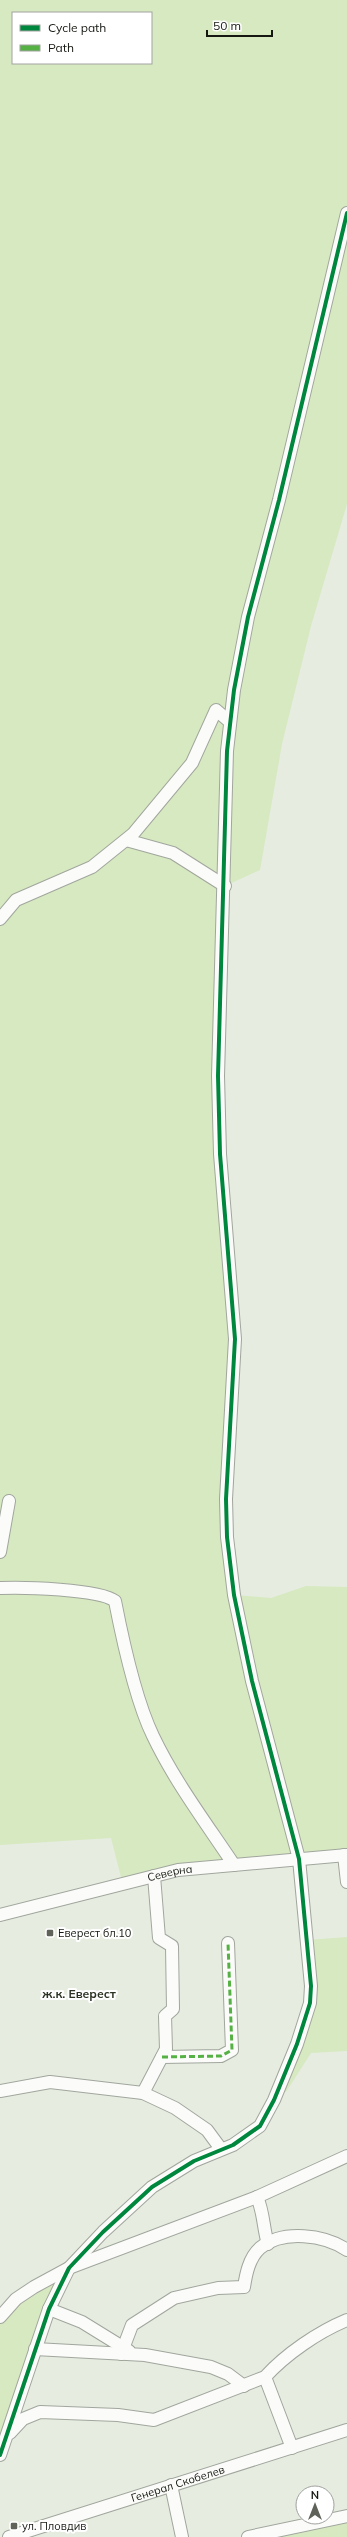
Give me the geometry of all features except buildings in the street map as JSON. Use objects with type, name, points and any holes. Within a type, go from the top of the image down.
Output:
[{"type":"street","points":[[0,2455],[49,2309],[69,2268],[103,2232],[152,2187],[220,2149],[245,2138],[260,2126],[267,2114],[296,2044],[310,2003],[312,1986],[299,1859],[242,1638],[227,1536],[226,1499],[235,1338],[218,1115],[225,886],[227,751],[230,722],[248,617],[270,537],[347,213]]},
{"type":"street","points":[[0,919],[16,900],[92,866],[129,837],[192,764],[216,710],[230,722]]},
{"type":"street","points":[[129,837],[142,844],[173,854],[225,886]]},
{"type":"street","points":[[0,1552],[9,1500]]},
{"type":"street","points":[[0,1588],[71,1592],[109,1597],[115,1601],[129,1664],[152,1734],[174,1777],[234,1865]]},
{"type":"street","points":[[345,1855],[347,1882]]},
{"type":"street","name":"Северна","points":[[0,1915],[178,1870],[345,1855]]},
{"type":"street","points":[[143,2093],[166,2049],[165,2016],[173,2009],[172,1946],[159,1938],[154,1876]]},
{"type":"street","points":[[162,2057],[221,2056],[232,2050],[228,1943]]},
{"type":"street","points":[[0,2091],[50,2082],[143,2093],[175,2108],[207,2130],[220,2149]]},
{"type":"street","points":[[0,2317],[16,2299],[34,2287],[69,2268],[257,2197],[347,2156]]},
{"type":"street","points":[[257,2197],[264,2212],[264,2231],[268,2244]]},
{"type":"street","points":[[122,2351],[132,2325],[143,2320],[174,2298],[218,2288],[244,2287],[246,2273],[252,2259],[260,2248],[268,2244],[295,2237],[311,2236],[328,2240],[347,2250]]},
{"type":"street","points":[[49,2309],[82,2322],[122,2351]]},
{"type":"street","points":[[7,2436],[23,2419],[40,2412],[118,2415],[154,2420],[265,2377],[277,2365],[309,2342],[347,2320]]},
{"type":"street","points":[[35,2349],[122,2351],[136,2355],[211,2368],[228,2374],[244,2386]]},
{"type":"street","points":[[265,2377],[292,2448]]},
{"type":"street","name":"Генерал Скобелев","points":[[9,2537],[347,2430]]},
{"type":"street","points":[[171,2485],[182,2537]]},
{"type":"street","points":[[248,2537],[347,2516]]},
{"type":"green space","points":[[0,0],[347,0],[347,504],[311,626],[282,744],[260,870],[225,886],[218,1076],[230,1261],[229,1425],[235,1595],[271,1598],[306,1586],[347,1587],[347,1855],[178,1870],[123,1885],[111,1838],[0,1845]]},
{"type":"green space","points":[[347,1937],[347,2051],[311,2053],[286,2092],[278,2090],[305,2017],[307,1940]]},
{"type":"green space","points":[[69,2268],[0,2455],[0,2317]]},
{"type":"green space","points":[[347,2516],[347,2537],[265,2537],[312,2525],[335,2525],[335,2519]]},
{"type":"marked path","points":[[162,2057],[221,2056],[232,2050],[228,1943]]},
{"type":"cycle path","points":[[0,2455],[49,2309],[69,2268],[103,2232],[152,2187],[194,2161],[233,2145],[260,2126],[274,2100],[297,2044],[310,2003],[311,1986],[299,1859],[252,1681],[234,1595],[227,1537],[226,1499],[235,1339],[220,1154],[218,1076],[227,751],[234,690],[248,617],[279,500],[347,213]]},
{"type":"place","name":"Еверест бл.10","points":[[50,1933]]},
{"type":"place","name":"ул. Пловдив","points":[[14,2526]]},
{"type":"district","name":"ж.к. Еверест","points":[[79,1994]]}]
